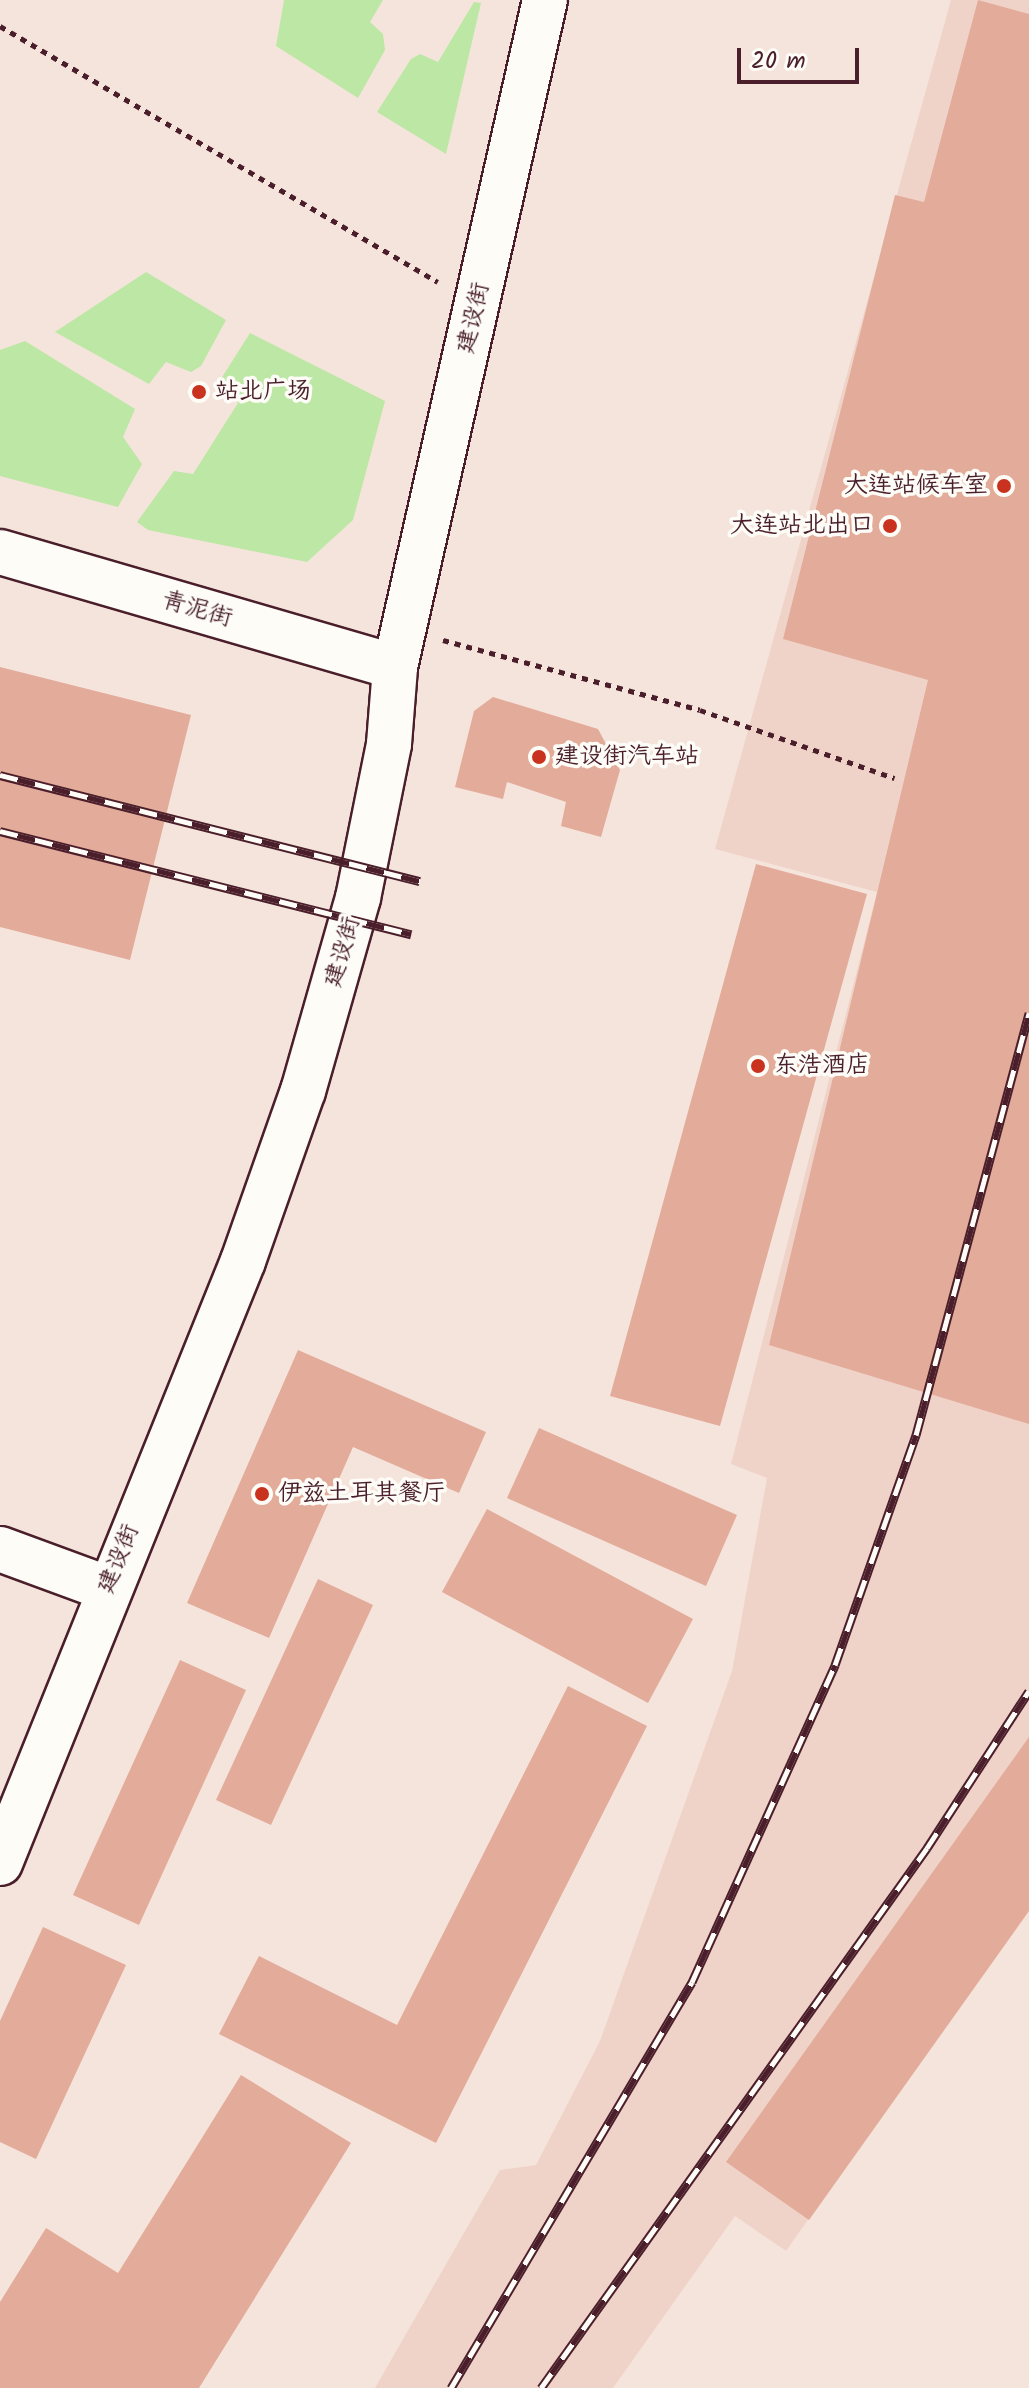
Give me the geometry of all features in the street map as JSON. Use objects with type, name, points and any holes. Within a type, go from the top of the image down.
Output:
[{"type":"main road","name":"建设街","points":[[0,1863],[106,1588],[243,1261],[303,1091],[358,898],[389,744],[399,648],[545,0]]},
{"type":"main road","name":"青泥街","points":[[0,552],[399,648]]},
{"type":"main road","points":[[0,1549],[106,1588]]},
{"type":"path","points":[[0,26],[477,304]]},
{"type":"path","points":[[399,648],[700,710],[894,778]]},
{"type":"shaded area","points":[[951,0],[1029,0],[1029,1906],[786,2251],[735,2216],[613,2388],[375,2388],[500,2170],[536,2165],[600,2041],[732,1671],[767,1478],[731,1464],[877,892],[715,849]]},
{"type":"green space","points":[[284,0],[383,0],[370,22],[383,34],[385,50],[358,98],[276,46]]},
{"type":"green space","points":[[474,2],[481,3],[446,154],[377,112],[411,59],[420,54],[438,62]]},
{"type":"green space","points":[[146,272],[226,320],[201,366],[191,372],[166,362],[149,384],[55,332]]},
{"type":"green space","points":[[250,333],[385,401],[353,520],[307,562],[148,530],[137,522],[174,471],[193,474],[238,403],[219,382]]},
{"type":"green space","points":[[25,341],[135,409],[123,437],[142,464],[118,507],[0,476],[0,350]]},
{"type":"building","points":[[978,0],[1029,14],[1029,1424],[769,1345],[928,680],[783,639],[895,195],[924,202]]},
{"type":"building","points":[[0,667],[191,715],[130,960],[0,927]]},
{"type":"building","name":"建设街汽车站","points":[[493,697],[598,729],[620,770],[601,837],[561,826],[566,802],[507,782],[503,799],[455,787],[474,711]]},
{"type":"building","points":[[756,864],[867,894],[720,1426],[610,1396]]},
{"type":"building","points":[[298,1350],[486,1432],[459,1493],[353,1447],[269,1638],[187,1603]]},
{"type":"building","points":[[539,1428],[737,1515],[706,1586],[507,1498]]},
{"type":"building","points":[[487,1509],[693,1619],[648,1703],[442,1592]]},
{"type":"building","points":[[318,1579],[373,1605],[271,1825],[216,1800]]},
{"type":"building","points":[[180,1660],[246,1690],[139,1925],[73,1895]]},
{"type":"building","points":[[568,1686],[647,1726],[436,2143],[219,2034],[259,1956],[397,2025]]},
{"type":"building","points":[[1029,1737],[1029,1911],[809,2220],[726,2162]]},
{"type":"building","points":[[43,1927],[126,1965],[36,2159],[0,2142],[0,2021]]},
{"type":"building","points":[[241,2075],[351,2143],[199,2388],[0,2388],[0,2302],[46,2228],[118,2273]]},
{"type":"railway","points":[[0,775],[420,881]]},
{"type":"railway","points":[[0,831],[411,934]]},
{"type":"railway","points":[[451,2388],[692,1982],[835,1665],[916,1435],[1029,1013]]},
{"type":"railway","points":[[541,2388],[927,1848],[1029,1691]]},
{"type":"place","name":"站北广场","points":[[199,392]]},
{"type":"place","name":"大连站候车室","points":[[1004,486]]},
{"type":"place","name":"大连站北出口","points":[[890,526]]},
{"type":"place","name":"建设街汽车站","points":[[539,757]]},
{"type":"place","name":"东浩酒店","points":[[758,1066]]},
{"type":"place","name":"伊兹土耳其餐厅","points":[[262,1494]]}]
